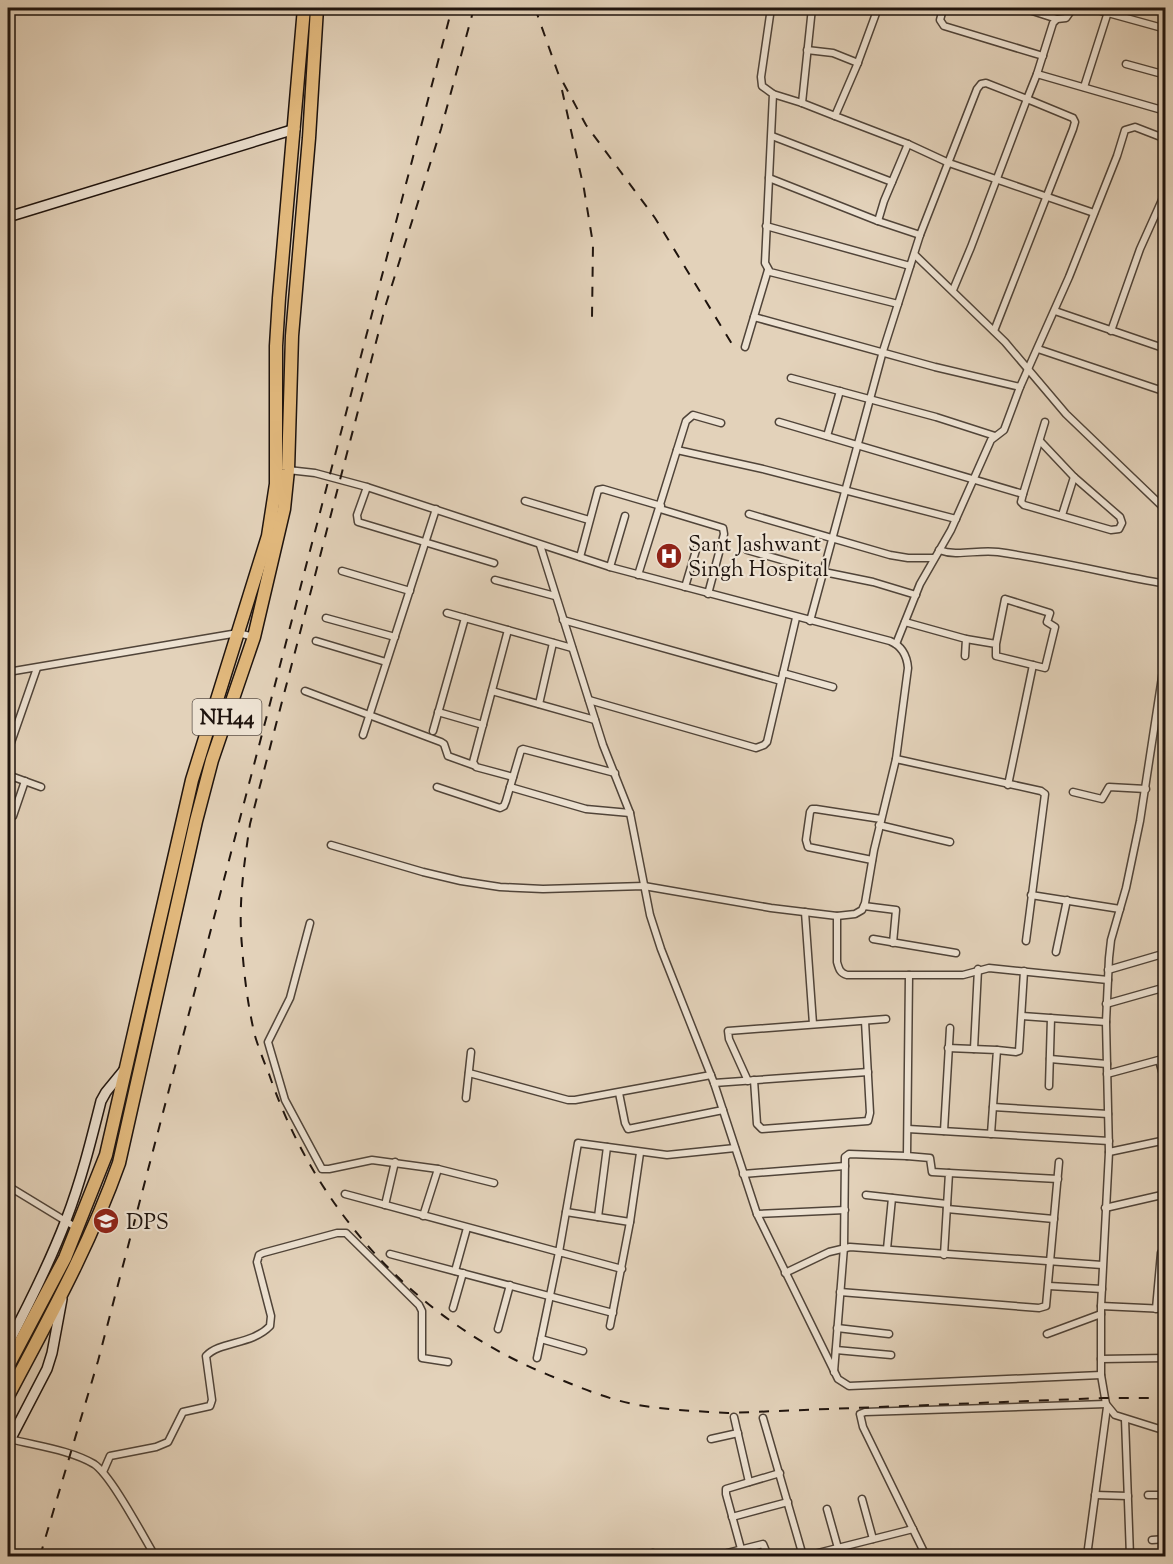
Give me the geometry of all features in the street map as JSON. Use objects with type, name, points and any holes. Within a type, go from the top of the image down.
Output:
[{"type":"highway","name":"NH44","points":[[8,1366],[65,1258],[71,1225],[106,1155],[192,780],[268,536],[276,484],[276,346],[304,8]]},
{"type":"highway","name":"NH44","points":[[8,1396],[93,1230],[118,1163],[201,801],[212,760],[254,637],[284,509],[288,470],[292,336],[308,150],[317,8]]},
{"type":"street","points":[[771,8],[761,77],[762,86],[773,94],[908,144],[949,163],[1095,213]]},
{"type":"street","points":[[802,103],[812,8]]},
{"type":"street","points":[[835,116],[878,8]]},
{"type":"street","points":[[942,8],[940,22],[944,26],[1043,56]]},
{"type":"street","points":[[1023,8],[1057,19],[1066,18],[1073,8]]},
{"type":"street","points":[[1090,8],[1166,29]]},
{"type":"street","points":[[1084,87],[1108,12]]},
{"type":"street","points":[[952,290],[998,178],[1037,74],[1053,23],[1057,19]]},
{"type":"street","points":[[807,50],[833,54],[858,63]]},
{"type":"street","points":[[1126,64],[1166,75]]},
{"type":"street","points":[[1037,74],[1162,110]]},
{"type":"street","points":[[810,621],[883,351],[920,235],[958,134],[980,85],[986,83],[1075,119],[994,331]]},
{"type":"street","points":[[745,347],[768,270],[765,262],[766,226],[773,94]]},
{"type":"street","points":[[896,644],[916,595],[956,519],[991,440],[1004,430],[1020,387],[1055,311],[1095,213],[1125,130],[1135,127],[1166,139]]},
{"type":"street","points":[[8,217],[295,129]]},
{"type":"street","points":[[772,136],[892,182]]},
{"type":"street","points":[[878,221],[908,144]]},
{"type":"street","points":[[770,178],[878,221],[920,235]]},
{"type":"street","points":[[1111,331],[1140,249],[1166,191]]},
{"type":"street","points":[[1158,210],[1166,213]]},
{"type":"street","points":[[766,226],[910,266]]},
{"type":"street","points":[[915,255],[994,331],[1066,414],[1166,510]]},
{"type":"street","points":[[768,270],[898,304]]},
{"type":"street","points":[[1055,311],[1166,349]]},
{"type":"street","points":[[754,317],[935,367],[1020,387]]},
{"type":"street","points":[[1038,349],[1166,392]]},
{"type":"street","points":[[792,378],[995,436]]},
{"type":"street","points":[[828,436],[840,391]]},
{"type":"street","points":[[639,575],[686,421],[690,416],[696,415],[721,423]]},
{"type":"street","points":[[779,422],[1023,494]]},
{"type":"street","points":[[1041,442],[1074,477],[1119,517],[1121,526],[1116,530],[1111,530],[1024,506],[1021,502],[1041,442],[1045,422]]},
{"type":"street","points":[[677,450],[763,469],[956,519]]},
{"type":"street","points":[[288,470],[315,473],[367,487],[610,567],[896,644],[904,652],[908,668],[896,759],[880,822],[864,906],[855,914],[837,916],[805,912],[644,886],[543,889],[461,882],[331,845]]},
{"type":"street","points":[[1062,515],[1074,477]]},
{"type":"street","points":[[367,487],[357,515],[358,522],[494,563]]},
{"type":"street","points":[[580,557],[596,492],[601,489],[723,528],[724,534],[708,594]]},
{"type":"street","points":[[525,501],[590,520]]},
{"type":"street","points":[[363,735],[436,509]]},
{"type":"street","points":[[749,514],[902,557],[934,558]]},
{"type":"street","points":[[610,567],[625,516]]},
{"type":"street","points":[[540,545],[595,720],[630,813],[638,844],[650,915],[660,949],[714,1083],[757,1214],[838,1379],[849,1386],[1101,1375]]},
{"type":"street","points":[[685,587],[697,547]]},
{"type":"street","points":[[747,550],[916,595]]},
{"type":"street","points":[[939,550],[951,553],[984,550],[1025,555],[1166,584]]},
{"type":"street","points":[[342,571],[410,591]]},
{"type":"street","points":[[495,580],[555,596]]},
{"type":"street","points":[[1005,599],[1050,613],[1047,622],[1055,627],[1045,668],[996,656],[996,644],[1005,599]]},
{"type":"street","points":[[447,613],[572,648]]},
{"type":"street","points":[[326,618],[394,638]]},
{"type":"street","points":[[433,731],[465,618]]},
{"type":"street","points":[[589,700],[756,748],[764,745],[767,742],[796,618]]},
{"type":"street","points":[[563,620],[781,681]]},
{"type":"street","points":[[905,622],[966,639],[996,644]]},
{"type":"street","points":[[473,765],[508,630]]},
{"type":"street","points":[[8,672],[238,633],[254,637]]},
{"type":"street","points":[[966,639],[966,656]]},
{"type":"street","points":[[316,641],[386,662]]},
{"type":"street","points":[[539,704],[553,643]]},
{"type":"street","points":[[1087,1556],[1107,1406],[1101,1375],[1101,1306],[1109,1152],[1106,1022],[1108,970],[1111,940],[1126,888],[1146,789],[1166,651]]},
{"type":"street","points":[[1008,785],[1034,665]]},
{"type":"street","points":[[8,751],[37,668]]},
{"type":"street","points":[[783,673],[833,687]]},
{"type":"street","points":[[306,691],[441,741],[448,756],[513,777]]},
{"type":"street","points":[[492,691],[595,720]]},
{"type":"street","points":[[438,712],[483,725]]},
{"type":"street","points":[[437,787],[500,808],[504,806],[523,749],[615,773]]},
{"type":"street","points":[[896,759],[1041,791],[1045,794],[1030,895],[1026,941]]},
{"type":"street","points":[[8,775],[40,787]]},
{"type":"street","points":[[8,819],[13,816],[25,781]]},
{"type":"street","points":[[510,787],[586,809],[630,813]]},
{"type":"street","points":[[1073,792],[1102,799],[1109,787],[1146,789]]},
{"type":"street","points":[[872,860],[808,847],[806,840],[810,812],[816,809],[880,822],[950,842]]},
{"type":"street","points":[[1030,895],[1120,909]]},
{"type":"street","points":[[1056,951],[1067,900]]},
{"type":"street","points":[[864,906],[896,910],[893,943]]},
{"type":"street","points":[[805,912],[813,1024]]},
{"type":"street","points":[[837,916],[837,962],[842,974],[963,975],[978,969],[989,968],[1108,980]]},
{"type":"street","points":[[310,923],[293,990],[268,1042],[285,1100],[322,1168],[329,1169],[372,1160],[395,1162],[438,1169],[494,1183]]},
{"type":"street","points":[[873,939],[956,953]]},
{"type":"street","points":[[1108,970],[1166,953]]},
{"type":"street","points":[[974,1049],[978,969]]},
{"type":"street","points":[[948,1048],[1019,1051],[1024,970]]},
{"type":"street","points":[[907,1156],[909,975]]},
{"type":"street","points":[[1106,1004],[1166,987]]},
{"type":"street","points":[[1022,1016],[1106,1022]]},
{"type":"street","points":[[1049,1086],[1051,1018]]},
{"type":"street","points":[[865,1021],[870,1118],[864,1122],[762,1129],[758,1124],[751,1081],[729,1039],[728,1031],[886,1019]]},
{"type":"street","points":[[944,1131],[950,1028]]},
{"type":"street","points":[[992,1134],[997,1050]]},
{"type":"street","points":[[466,1098],[471,1052]]},
{"type":"street","points":[[1050,1059],[1107,1064]]},
{"type":"street","points":[[1107,1074],[1162,1059],[1166,1086]]},
{"type":"street","points":[[8,1344],[51,1257],[71,1225],[76,1193],[101,1101],[125,1068]]},
{"type":"street","points":[[714,1083],[868,1072]]},
{"type":"street","points":[[469,1073],[568,1100],[583,1100],[711,1075]]},
{"type":"street","points":[[619,1093],[628,1129],[723,1110]]},
{"type":"street","points":[[993,1107],[1108,1114]]},
{"type":"street","points":[[908,1129],[1109,1141]]},
{"type":"street","points":[[1109,1152],[1166,1140]]},
{"type":"street","points":[[537,1358],[579,1143],[640,1153],[677,1154],[735,1148]]},
{"type":"street","points":[[598,1217],[607,1147]]},
{"type":"street","points":[[610,1326],[622,1269],[640,1153]]},
{"type":"street","points":[[834,1372],[844,1247],[845,1157],[849,1154],[930,1158],[932,1172],[1058,1179]]},
{"type":"street","points":[[385,1205],[395,1162]]},
{"type":"street","points":[[840,1292],[1043,1308],[1046,1306],[1051,1262],[1059,1162]]},
{"type":"street","points":[[743,1174],[845,1166]]},
{"type":"street","points":[[423,1216],[438,1169]]},
{"type":"street","points":[[944,1255],[950,1173]]},
{"type":"street","points":[[8,1186],[71,1225]]},
{"type":"street","points":[[345,1194],[622,1269]]},
{"type":"street","points":[[1106,1208],[1166,1194]]},
{"type":"street","points":[[866,1195],[1054,1219]]},
{"type":"street","points":[[887,1249],[892,1198]]},
{"type":"street","points":[[757,1214],[845,1210]]},
{"type":"street","points":[[566,1212],[630,1222]]},
{"type":"street","points":[[455,1271],[467,1228]]},
{"type":"street","points":[[103,1472],[110,1456],[156,1447],[168,1442],[183,1412],[210,1406],[212,1400],[206,1356],[255,1338],[270,1326],[271,1316],[257,1262],[259,1255],[263,1253],[337,1233],[346,1233],[419,1305],[422,1311],[422,1358],[448,1362]]},
{"type":"street","points":[[1156,1309],[1161,1252],[1166,1245]]},
{"type":"street","points":[[785,1273],[844,1247],[1102,1265]]},
{"type":"street","points":[[390,1254],[613,1313]]},
{"type":"street","points":[[453,1308],[463,1273]]},
{"type":"street","points":[[498,1329],[510,1286]]},
{"type":"street","points":[[1048,1286],[1102,1289]]},
{"type":"street","points":[[63,1291],[52,1353],[9,1442],[76,1456],[95,1465],[103,1472],[155,1557]]},
{"type":"street","points":[[1101,1306],[1166,1309]]},
{"type":"street","points":[[1047,1334],[1101,1314]]},
{"type":"street","points":[[837,1328],[889,1334]]},
{"type":"street","points":[[541,1338],[583,1351]]},
{"type":"street","points":[[836,1350],[891,1354]]},
{"type":"street","points":[[1101,1359],[1166,1358]]},
{"type":"street","points":[[926,1557],[863,1427],[860,1414],[865,1412],[1107,1406],[1115,1415],[1166,1431]]},
{"type":"street","points":[[734,1417],[749,1482]]},
{"type":"street","points":[[763,1418],[805,1557],[913,1529]]},
{"type":"street","points":[[1125,1419],[1130,1557]]},
{"type":"street","points":[[711,1439],[738,1433]]},
{"type":"street","points":[[742,1553],[726,1489],[780,1473]]},
{"type":"street","points":[[1095,1495],[1128,1497]]},
{"type":"street","points":[[1148,1495],[1166,1495]]},
{"type":"street","points":[[862,1499],[873,1539]]},
{"type":"street","points":[[732,1517],[788,1502]]},
{"type":"street","points":[[827,1509],[838,1548]]},
{"type":"street","points":[[1152,1540],[1166,1539]]},
{"type":"street","points":[[726,1557],[727,1553],[742,1553],[763,1544],[768,1557]]},
{"type":"railway","points":[[40,1556],[98,1361],[452,8]]},
{"type":"railway","points":[[474,8],[441,129],[386,304],[250,824],[241,900],[241,931],[247,991],[257,1041],[290,1126],[316,1174],[346,1219],[382,1261],[421,1298],[465,1331],[513,1359],[606,1397],[656,1408],[728,1413],[1104,1398],[1166,1398]]},
{"type":"railway","points":[[535,8],[558,73],[586,125],[655,218],[732,344]]},
{"type":"railway","points":[[562,90],[584,189],[593,244],[592,318]]},
{"type":"place","name":"Sant Jashwant Singh Hospital","points":[[669,556]]},
{"type":"place","name":"DPS","points":[[106,1221]]}]
